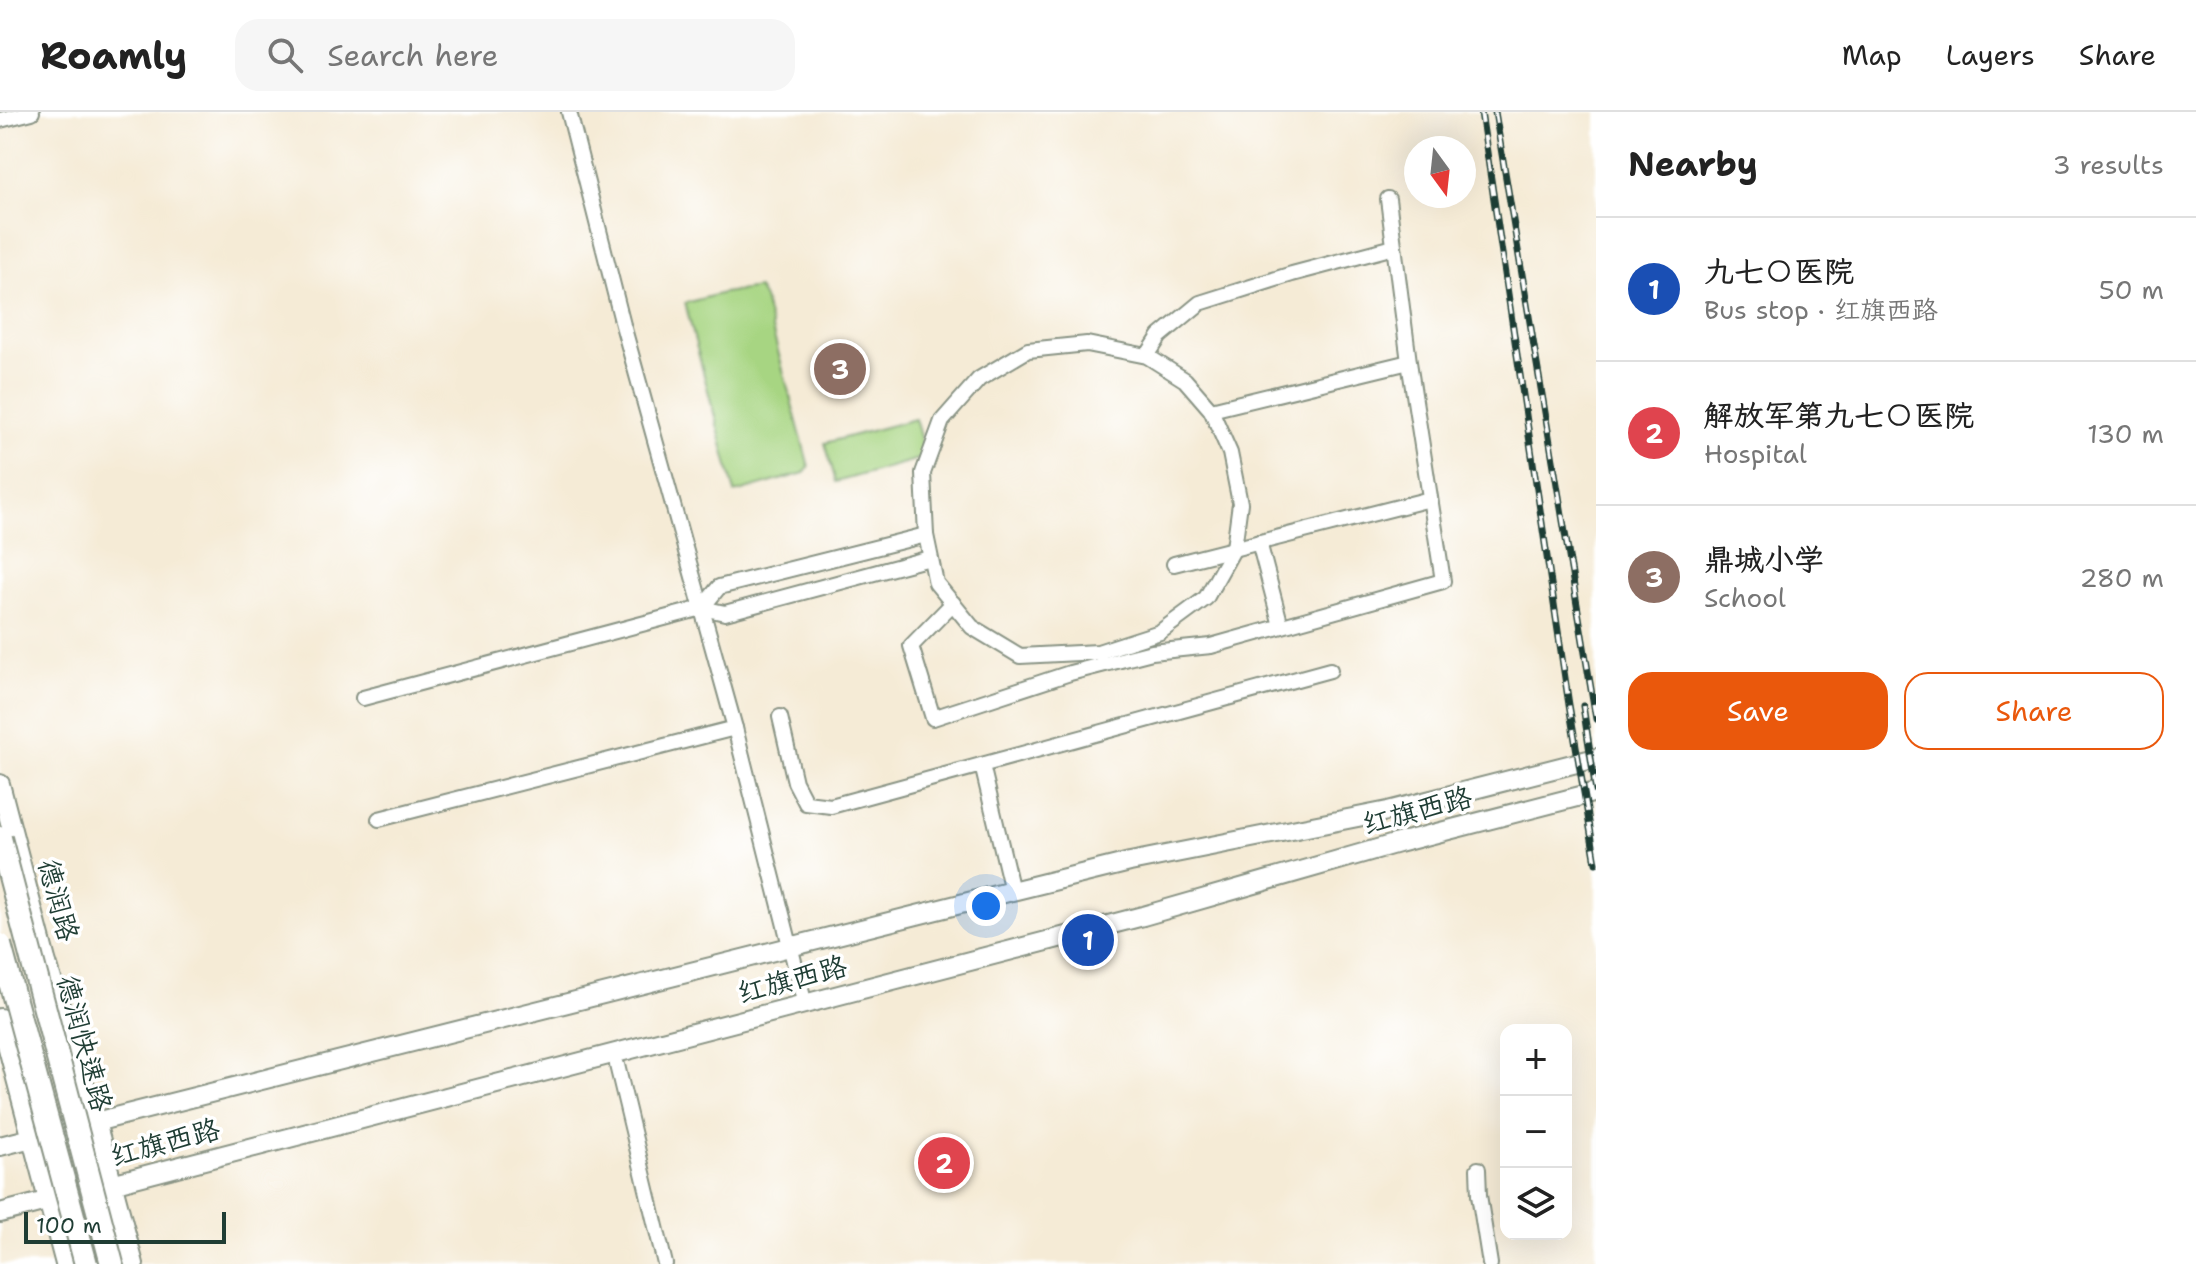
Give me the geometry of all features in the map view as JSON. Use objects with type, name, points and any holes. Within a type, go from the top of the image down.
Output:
[{"type":"highway","name":"德润快速路","points":[[0,838],[112,1264]]},
{"type":"highway","name":"德润快速路","points":[[0,945],[86,1264]]},
{"type":"main road","name":"红旗西路","points":[[0,1146],[1130,862],[1388,811],[1596,758]]},
{"type":"main road","name":"德润路","points":[[0,784],[46,960],[113,1185]]},
{"type":"main road","name":"红旗西路","points":[[0,1213],[1143,916],[1398,843],[1596,792]]},
{"type":"main road","points":[[0,1018],[65,1264]]},
{"type":"main road","points":[[113,1185],[134,1264]]},
{"type":"street","points":[[0,120],[32,112]]},
{"type":"street","points":[[569,112],[623,325],[735,728],[805,1005]]},
{"type":"street","points":[[953,603],[911,646],[933,718],[1070,673],[1100,658],[1160,632],[1206,598],[1234,548],[1240,503],[1230,453],[1211,410],[1185,380],[1147,356],[1087,344],[1028,350],[979,379],[942,421],[923,473],[926,535],[936,583],[953,603],[972,627],[1020,656],[1100,658],[1211,646],[1443,581],[1409,362],[1388,199]]},
{"type":"street","points":[[1147,356],[1160,336],[1200,303],[1394,247]]},
{"type":"street","points":[[1211,410],[1409,362]]},
{"type":"street","points":[[1174,564],[1430,499]]},
{"type":"street","points":[[702,608],[719,587],[926,535]]},
{"type":"street","points":[[1259,542],[1281,626]]},
{"type":"street","points":[[363,698],[702,608],[725,613],[930,558]]},
{"type":"street","points":[[780,717],[795,782],[806,803],[831,806],[1330,670]]},
{"type":"street","points":[[379,819],[735,728]]},
{"type":"street","points":[[982,765],[1012,891]]},
{"type":"street","points":[[617,1065],[665,1264]]},
{"type":"street","points":[[1478,1169],[1490,1264]]},
{"type":"green space","points":[[758,288],[764,299],[809,467],[804,473],[735,493],[685,303]]},
{"type":"green space","points":[[915,419],[926,457],[836,482],[825,443]]},
{"type":"railway","points":[[1481,112],[1569,705],[1596,863]]},
{"type":"railway","points":[[1495,112],[1596,719]]},
{"type":"railway","points":[[1583,706],[1596,791]]},
{"type":"place","name":"鼎城小学","points":[[840,369]]},
{"type":"place","name":"九七〇医院","points":[[1088,940]]},
{"type":"place","name":"解放军第九七〇医院","points":[[944,1163]]}]
